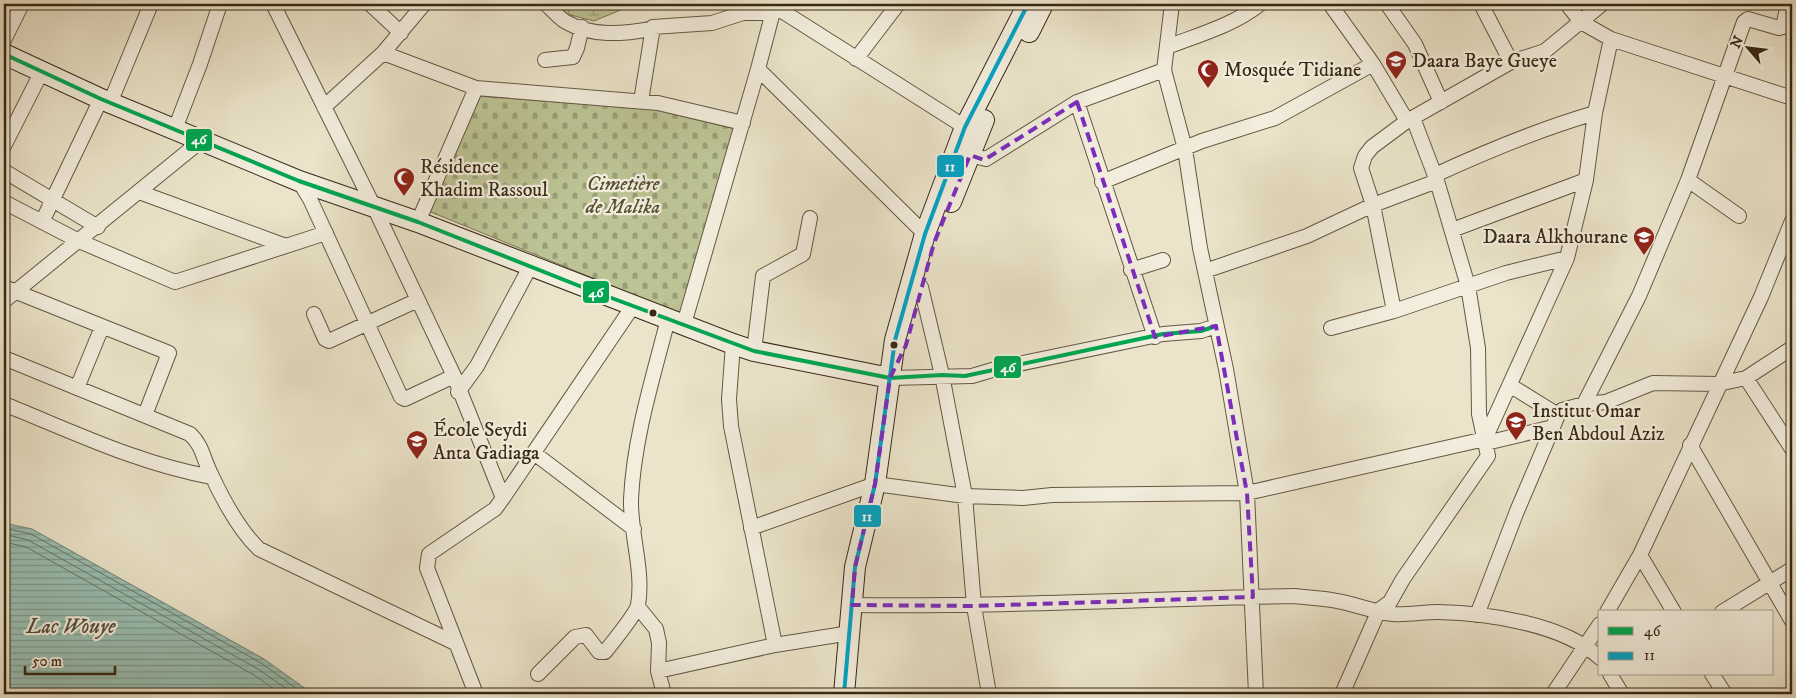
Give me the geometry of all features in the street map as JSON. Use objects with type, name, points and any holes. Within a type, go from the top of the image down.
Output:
[{"type":"main road","points":[[844,694],[855,567],[874,484],[895,340],[925,234],[965,127],[1028,4]]},
{"type":"main road","points":[[890,378],[906,345],[934,243],[977,135],[1043,4]]},
{"type":"main road","points":[[4,54],[106,101],[299,181],[418,222],[530,267],[733,344],[754,351],[890,378]]},
{"type":"street","points":[[4,40],[22,4]]},
{"type":"street","points":[[42,222],[106,101],[151,4]]},
{"type":"street","points":[[175,129],[220,4]]},
{"type":"street","points":[[273,4],[375,208],[454,376],[458,392],[502,498]]},
{"type":"street","points":[[370,4],[402,33]]},
{"type":"street","points":[[324,107],[384,53],[424,4]]},
{"type":"street","points":[[546,4],[566,22],[599,33],[622,34],[651,30],[657,25],[712,23],[743,13],[774,8],[965,127]]},
{"type":"street","points":[[856,59],[898,4]]},
{"type":"street","points":[[1172,4],[1164,70],[1185,149],[1247,493],[1256,694]]},
{"type":"street","points":[[1167,47],[1224,25],[1260,4]]},
{"type":"street","points":[[1330,4],[1410,120],[1436,178],[1468,286],[1478,348],[1480,414],[1488,456],[1485,463],[1433,535],[1390,602],[1379,610],[1342,694]]},
{"type":"street","points":[[1387,4],[1418,50],[1440,102]]},
{"type":"street","points":[[1481,4],[1511,62]]},
{"type":"street","points":[[1567,4],[1581,22],[1611,39],[1792,98]]},
{"type":"street","points":[[1394,311],[1373,205],[1361,168],[1372,147],[1410,120],[1511,62],[1545,51],[1602,4]]},
{"type":"street","points":[[1584,404],[1639,296],[1688,180],[1744,22],[1748,18],[1779,28],[1783,26],[1788,4]]},
{"type":"street","points":[[538,674],[575,637],[582,634],[586,635],[599,652],[605,652],[638,607],[638,571],[632,492],[641,423],[743,123],[774,8]]},
{"type":"street","points":[[545,60],[573,57],[582,27]]},
{"type":"street","points":[[641,100],[651,30]]},
{"type":"street","points":[[1486,441],[1567,258],[1586,180],[1595,113],[1611,39]]},
{"type":"street","points":[[384,53],[476,88],[641,100],[743,123]]},
{"type":"street","points":[[1102,182],[1202,141],[1275,118],[1372,64]]},
{"type":"street","points":[[758,69],[925,234]]},
{"type":"street","points":[[970,155],[986,159],[1077,102],[1164,70]]},
{"type":"street","points":[[4,146],[42,71]]},
{"type":"street","points":[[418,222],[476,88]]},
{"type":"street","points":[[1077,102],[1154,337]]},
{"type":"street","points":[[1206,271],[1307,236],[1436,178],[1484,152],[1563,122],[1595,113]]},
{"type":"street","points":[[7,293],[98,227],[202,140]]},
{"type":"street","points":[[4,171],[98,227]]},
{"type":"street","points":[[1452,230],[1586,180]]},
{"type":"street","points":[[1688,180],[1739,216]]},
{"type":"street","points":[[299,181],[326,233],[402,399],[454,376]]},
{"type":"street","points":[[139,192],[286,246]]},
{"type":"street","points":[[4,202],[79,241],[175,282],[326,233]]},
{"type":"street","points":[[754,351],[763,276],[803,254],[810,218]]},
{"type":"street","points":[[1608,610],[1640,555],[1718,384],[1761,297],[1792,221]]},
{"type":"street","points":[[1331,328],[1394,311],[1506,273],[1567,258]]},
{"type":"street","points":[[1131,270],[1163,260]]},
{"type":"street","points":[[458,392],[477,366],[530,267]]},
{"type":"street","points":[[921,287],[942,375],[965,496],[974,606],[989,694]]},
{"type":"street","points":[[7,293],[169,353],[145,416]]},
{"type":"street","points":[[314,314],[325,339],[329,341],[366,322],[418,300]]},
{"type":"street","points":[[476,694],[427,568],[427,560],[430,554],[495,510],[633,306]]},
{"type":"street","points":[[890,378],[942,375],[972,376],[999,368],[1154,337],[1201,331],[1216,326]]},
{"type":"street","points":[[77,388],[102,327]]},
{"type":"street","points":[[733,344],[729,399],[731,426],[775,645]]},
{"type":"street","points":[[1477,615],[1517,511],[1562,410],[1584,404],[1606,402],[1653,383],[1718,384],[1746,378],[1792,348]]},
{"type":"street","points":[[4,358],[183,431],[198,442],[212,476],[247,538],[259,549],[455,643]]},
{"type":"street","points":[[1746,378],[1792,449]]},
{"type":"street","points":[[1511,386],[1556,421]]},
{"type":"street","points":[[4,404],[114,449],[190,473],[212,476]]},
{"type":"street","points":[[751,528],[874,484],[965,496],[1023,498],[1052,495],[1247,493],[1486,441],[1556,421]]},
{"type":"street","points":[[1690,446],[1792,621]]},
{"type":"street","points":[[534,453],[634,529]]},
{"type":"street","points":[[1640,555],[1673,610]]},
{"type":"street","points":[[1725,610],[1792,569]]},
{"type":"street","points":[[852,605],[974,606],[1028,602],[1296,596],[1336,600],[1409,615],[1437,612],[1477,615],[1545,629],[1587,646],[1598,656]]},
{"type":"street","points":[[638,607],[656,629],[659,643],[658,670],[664,694]]},
{"type":"street","points":[[1553,694],[1598,627]]},
{"type":"street","points":[[658,670],[775,645],[850,633]]},
{"type":"street","points":[[1615,676],[1622,694]]},
{"type":"street","points":[[1713,676],[1725,694]]},
{"type":"highlighted area","points":[[1077,102],[1155,337],[1216,326],[1247,493],[1253,597],[974,606],[852,605],[855,567],[875,484],[890,378],[906,345],[934,243],[970,155],[984,160]]},
{"type":"green space","points":[[527,4],[635,4],[594,21]]},
{"type":"green space","name":"Cimetière de Malika","points":[[476,96],[652,109],[735,129],[681,314],[426,210]]},
{"type":"water","name":"Lac Wouye","points":[[4,523],[32,529],[264,659],[313,694],[4,694]]},
{"type":"transit line","name":"11","points":[[844,694],[855,567],[875,484],[895,340],[925,234],[965,127],[1028,4]]},
{"type":"transit line","name":"46","points":[[4,54],[101,99],[299,181],[418,222],[582,287],[754,351],[890,378],[942,375],[965,376],[1163,334],[1201,331],[1216,326]]},
{"type":"place","name":"Daara Baye Gueye","points":[[1396,80]]},
{"type":"place","name":"Mosquée Tidiane","points":[[1208,89]]},
{"type":"place","name":"Résidence Khadim Rassoul","points":[[404,197]]},
{"type":"place","name":"Daara Alkhourane","points":[[1644,256]]},
{"type":"place","name":"Institut Omar Ben Abdoul Aziz","points":[[1516,441]]},
{"type":"place","name":"École Seydi Anta Gadiaga","points":[[417,460]]}]
